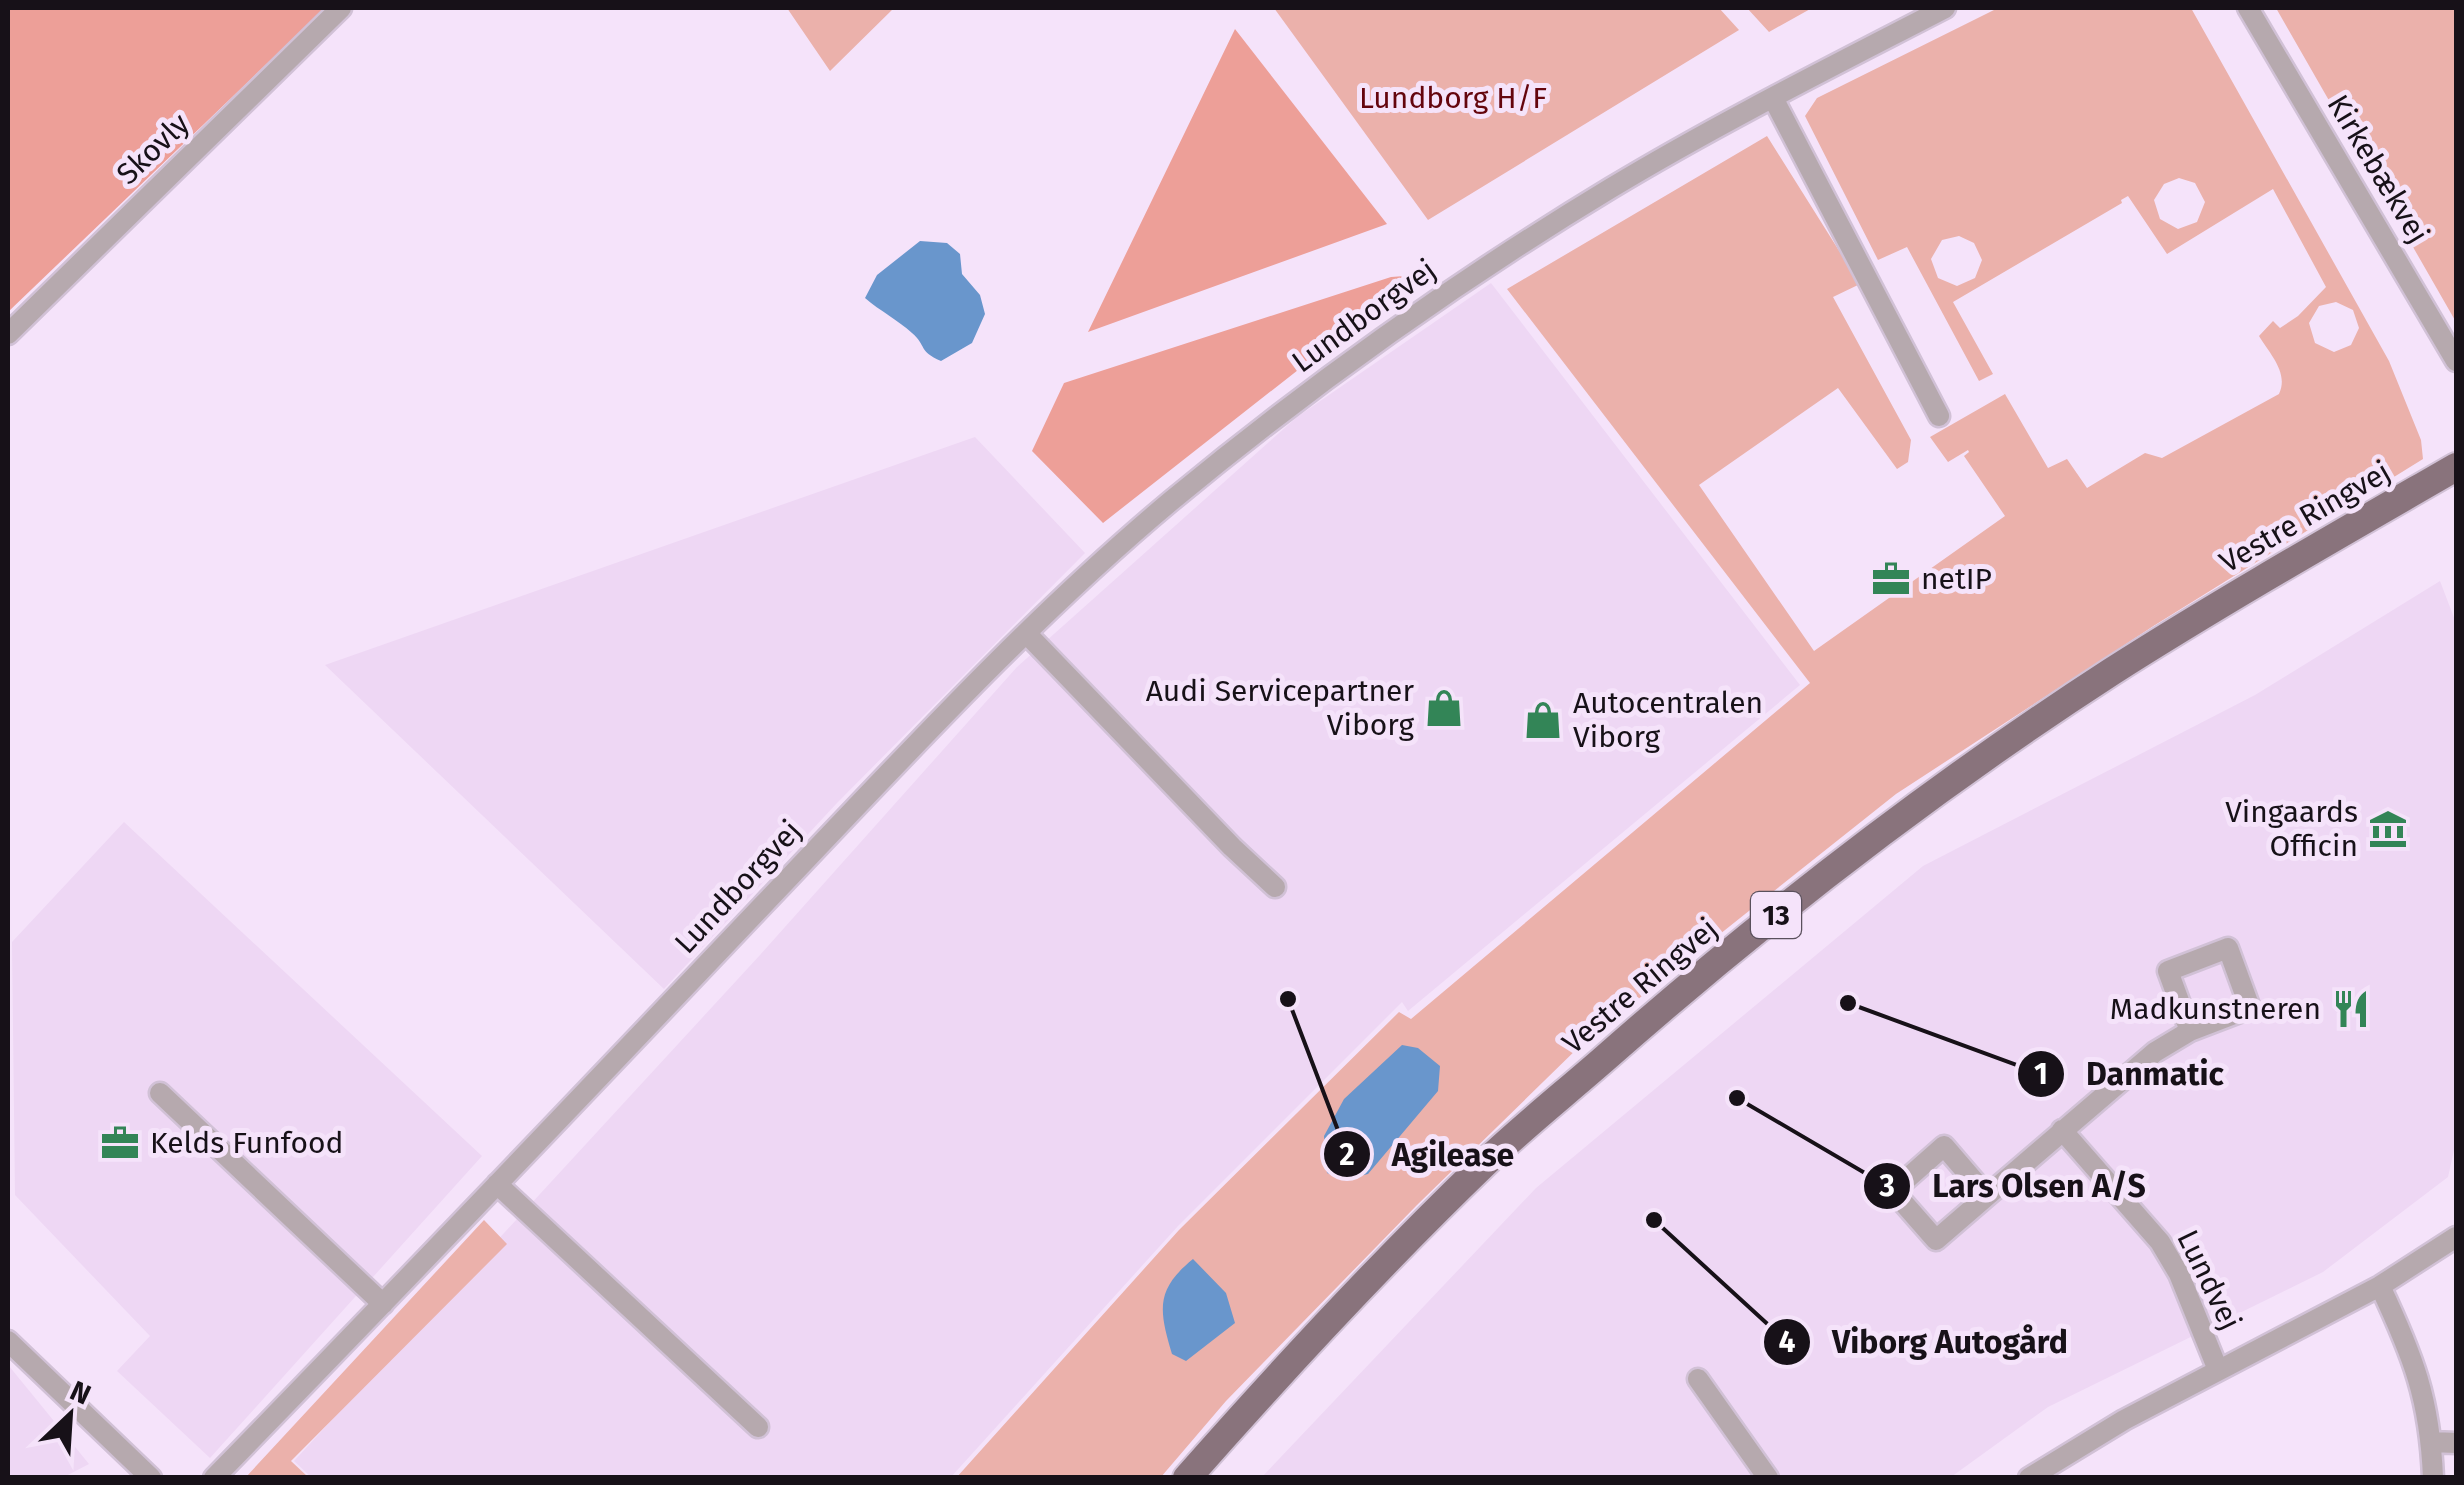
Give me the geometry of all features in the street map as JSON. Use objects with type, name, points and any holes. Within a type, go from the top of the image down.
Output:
[{"type":"main road","name":"Vestre Ringvej","points":[[1186,1478],[1312,1336],[1488,1160],[1687,986],[1771,919],[1934,794],[2110,674],[2276,570],[2456,467]]},
{"type":"street","name":"Skovly","points":[[8,334],[341,8]]},
{"type":"street","name":"Lundborgvej","points":[[214,1478],[869,793],[1026,634],[1168,503],[1346,364],[1464,280],[1614,186],[1945,8]]},
{"type":"street","name":"Kirkebækvej","points":[[2248,8],[2456,361]]},
{"type":"street","points":[[1772,98],[1939,416]]},
{"type":"street","points":[[1026,634],[1232,847],[1276,887]]},
{"type":"street","points":[[1987,1196],[1944,1146],[1893,1190],[1936,1240],[2155,1052],[2190,1031],[2250,1008],[2228,948],[2168,970],[2190,1031]]},
{"type":"street","points":[[160,1092],[384,1304]]},
{"type":"street","name":"Lundvej","points":[[2062,1130],[2160,1242],[2180,1274],[2218,1370]]},
{"type":"street","points":[[496,1184],[758,1427]]},
{"type":"street","name":"Lundvej","points":[[2033,1476],[2124,1420],[2380,1286],[2456,1238]]},
{"type":"street","points":[[2380,1286],[2422,1384],[2432,1442],[2433,1478]]},
{"type":"street","points":[[8,1342],[151,1478]]},
{"type":"street","points":[[1698,1379],[1768,1478]]},
{"type":"street","points":[[2432,1442],[2456,1443]]},
{"type":"shaded area","points":[[8,8],[325,8],[8,312]]},
{"type":"shaded area","points":[[1235,29],[1387,224],[1088,332]]},
{"type":"shaded area","points":[[1419,275],[1103,523],[1032,451],[1064,383],[1391,277]]},
{"type":"shaded area","points":[[1491,283],[1800,685],[1408,1011],[1402,1002],[1178,1226],[951,1477],[312,1478],[294,1461],[760,955],[1017,667],[1297,417]]},
{"type":"shaded area","points":[[975,437],[1085,553],[837,803],[664,989],[325,665]]},
{"type":"shaded area","points":[[2440,581],[2456,623],[2456,1141],[2448,1177],[2323,1272],[2048,1407],[1951,1477],[1261,1478],[1536,1188],[1923,866],[2255,695]]},
{"type":"shaded area","points":[[124,822],[482,1156],[210,1458],[117,1371],[150,1336],[15,1195],[12,942]]},
{"type":"shaded area","points":[[8,1365],[89,1464],[64,1477],[8,1477]]},
{"type":"green space","points":[[787,8],[894,8],[830,71]]},
{"type":"green space","name":"Lundborg H/F","points":[[1274,8],[1719,8],[1739,30],[1428,220]]},
{"type":"green space","points":[[1747,8],[1812,8],[1769,32]]},
{"type":"green space","points":[[1998,8],[2191,8],[2389,361],[2421,440],[2423,459],[2155,625],[1896,794],[1583,1043],[1417,1205],[1226,1401],[1161,1477],[956,1478],[1179,1230],[1399,1012],[1411,1019],[1810,683],[1507,289],[1767,136],[1860,284],[1833,297],[1911,440],[1908,462],[1897,469],[1838,388],[1699,485],[1814,651],[2005,516],[1964,456],[1968,450],[1948,462],[1930,437],[2005,394],[2048,468],[2067,459],[2087,488],[2145,453],[2162,458],[2279,394],[2280,371],[2259,336],[2273,321],[2280,328],[2298,316],[2326,287],[2273,189],[2167,254],[2128,196],[1953,302],[1993,374],[1979,381],[1907,247],[1878,260],[1805,116],[1817,98]],"holes":[[[2179,178],[2195,183],[2205,202],[2197,222],[2178,229],[2160,219],[2154,200],[2164,184]],[[1959,236],[1974,243],[1982,260],[1975,278],[1957,286],[1938,278],[1931,259],[1942,240]],[[2336,302],[2353,310],[2359,328],[2351,345],[2334,352],[2315,343],[2309,323],[2319,306]]]},
{"type":"green space","points":[[2276,8],[2456,8],[2456,322]]},
{"type":"green space","points":[[484,1220],[507,1244],[291,1461],[308,1477],[246,1477]]},
{"type":"water","points":[[920,241],[947,243],[960,254],[962,274],[980,295],[985,314],[972,343],[941,361],[929,354],[907,328],[865,298],[877,275]]},
{"type":"water","points":[[1402,1045],[1418,1048],[1440,1066],[1438,1091],[1368,1174],[1343,1180],[1327,1173],[1324,1136],[1344,1099]]},
{"type":"water","points":[[1193,1259],[1226,1293],[1235,1323],[1186,1361],[1172,1354],[1163,1302],[1172,1281]]},
{"type":"place","name":"netIP","points":[[1891,579]]},
{"type":"place","name":"Audi Servicepartner Viborg","points":[[1444,708]]},
{"type":"place","name":"Autocentralen Viborg","points":[[1543,720]]},
{"type":"place","name":"Vingaards Officin","points":[[2388,829]]},
{"type":"place","name":"Agilease","points":[[1288,999]]},
{"type":"place","name":"Danmatic","points":[[1848,1003]]},
{"type":"place","name":"Madkunstneren","points":[[2351,1009]]},
{"type":"place","name":"Lars Olsen A/S","points":[[1737,1098]]},
{"type":"place","name":"Kelds Funfood","points":[[120,1143]]},
{"type":"place","name":"Viborg Autogård","points":[[1654,1220]]}]
